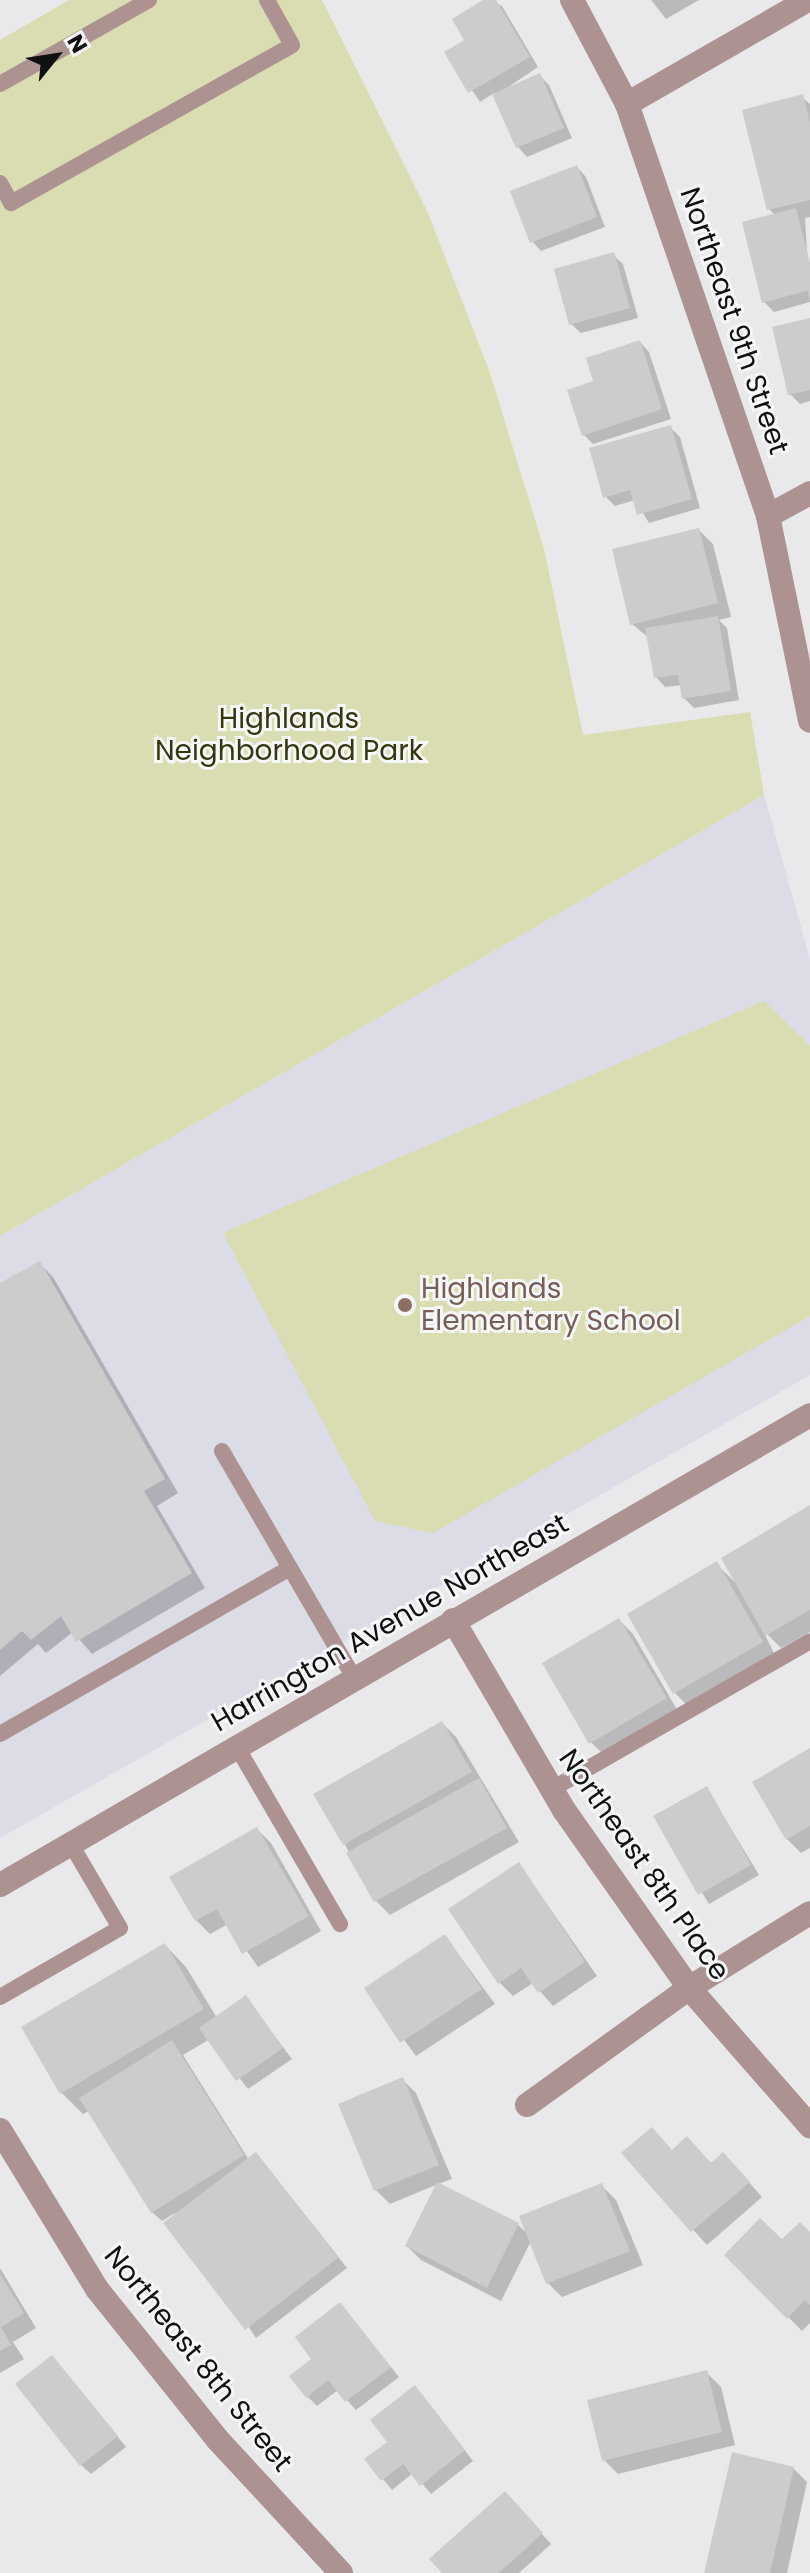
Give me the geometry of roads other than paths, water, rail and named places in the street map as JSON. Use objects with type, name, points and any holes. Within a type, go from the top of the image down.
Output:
[{"type":"street","name":"Northeast 9th Street","points":[[572,0],[627,104],[768,516],[810,721]]},
{"type":"street","points":[[627,104],[808,0]]},
{"type":"street","points":[[768,516],[810,493]]},
{"type":"street","name":"Harrington Avenue Northeast","points":[[0,1885],[810,1415]]},
{"type":"street","name":"Northeast 8th Place","points":[[453,1620],[552,1789],[689,1988],[810,2126]]},
{"type":"street","points":[[527,2105],[689,1988],[810,1913]]},
{"type":"street","name":"Northeast 8th Street","points":[[0,2130],[97,2289],[218,2440],[341,2573]]},
{"type":"lane","points":[[0,84],[149,0]]},
{"type":"lane","points":[[0,183],[11,203],[292,45],[267,0]]},
{"type":"lane","points":[[222,1451],[354,1678]]},
{"type":"lane","points":[[0,1734],[290,1568]]},
{"type":"lane","points":[[552,1789],[810,1641]]},
{"type":"lane","points":[[237,1747],[340,1924]]},
{"type":"lane","points":[[0,1997],[120,1928],[71,1844]]},
{"type":"place","name":"Highlands Elementary School","points":[[405,1305]]},
{"type":"park label","name":"Highlands Neighborhood Park","points":[[289,735]]}]
